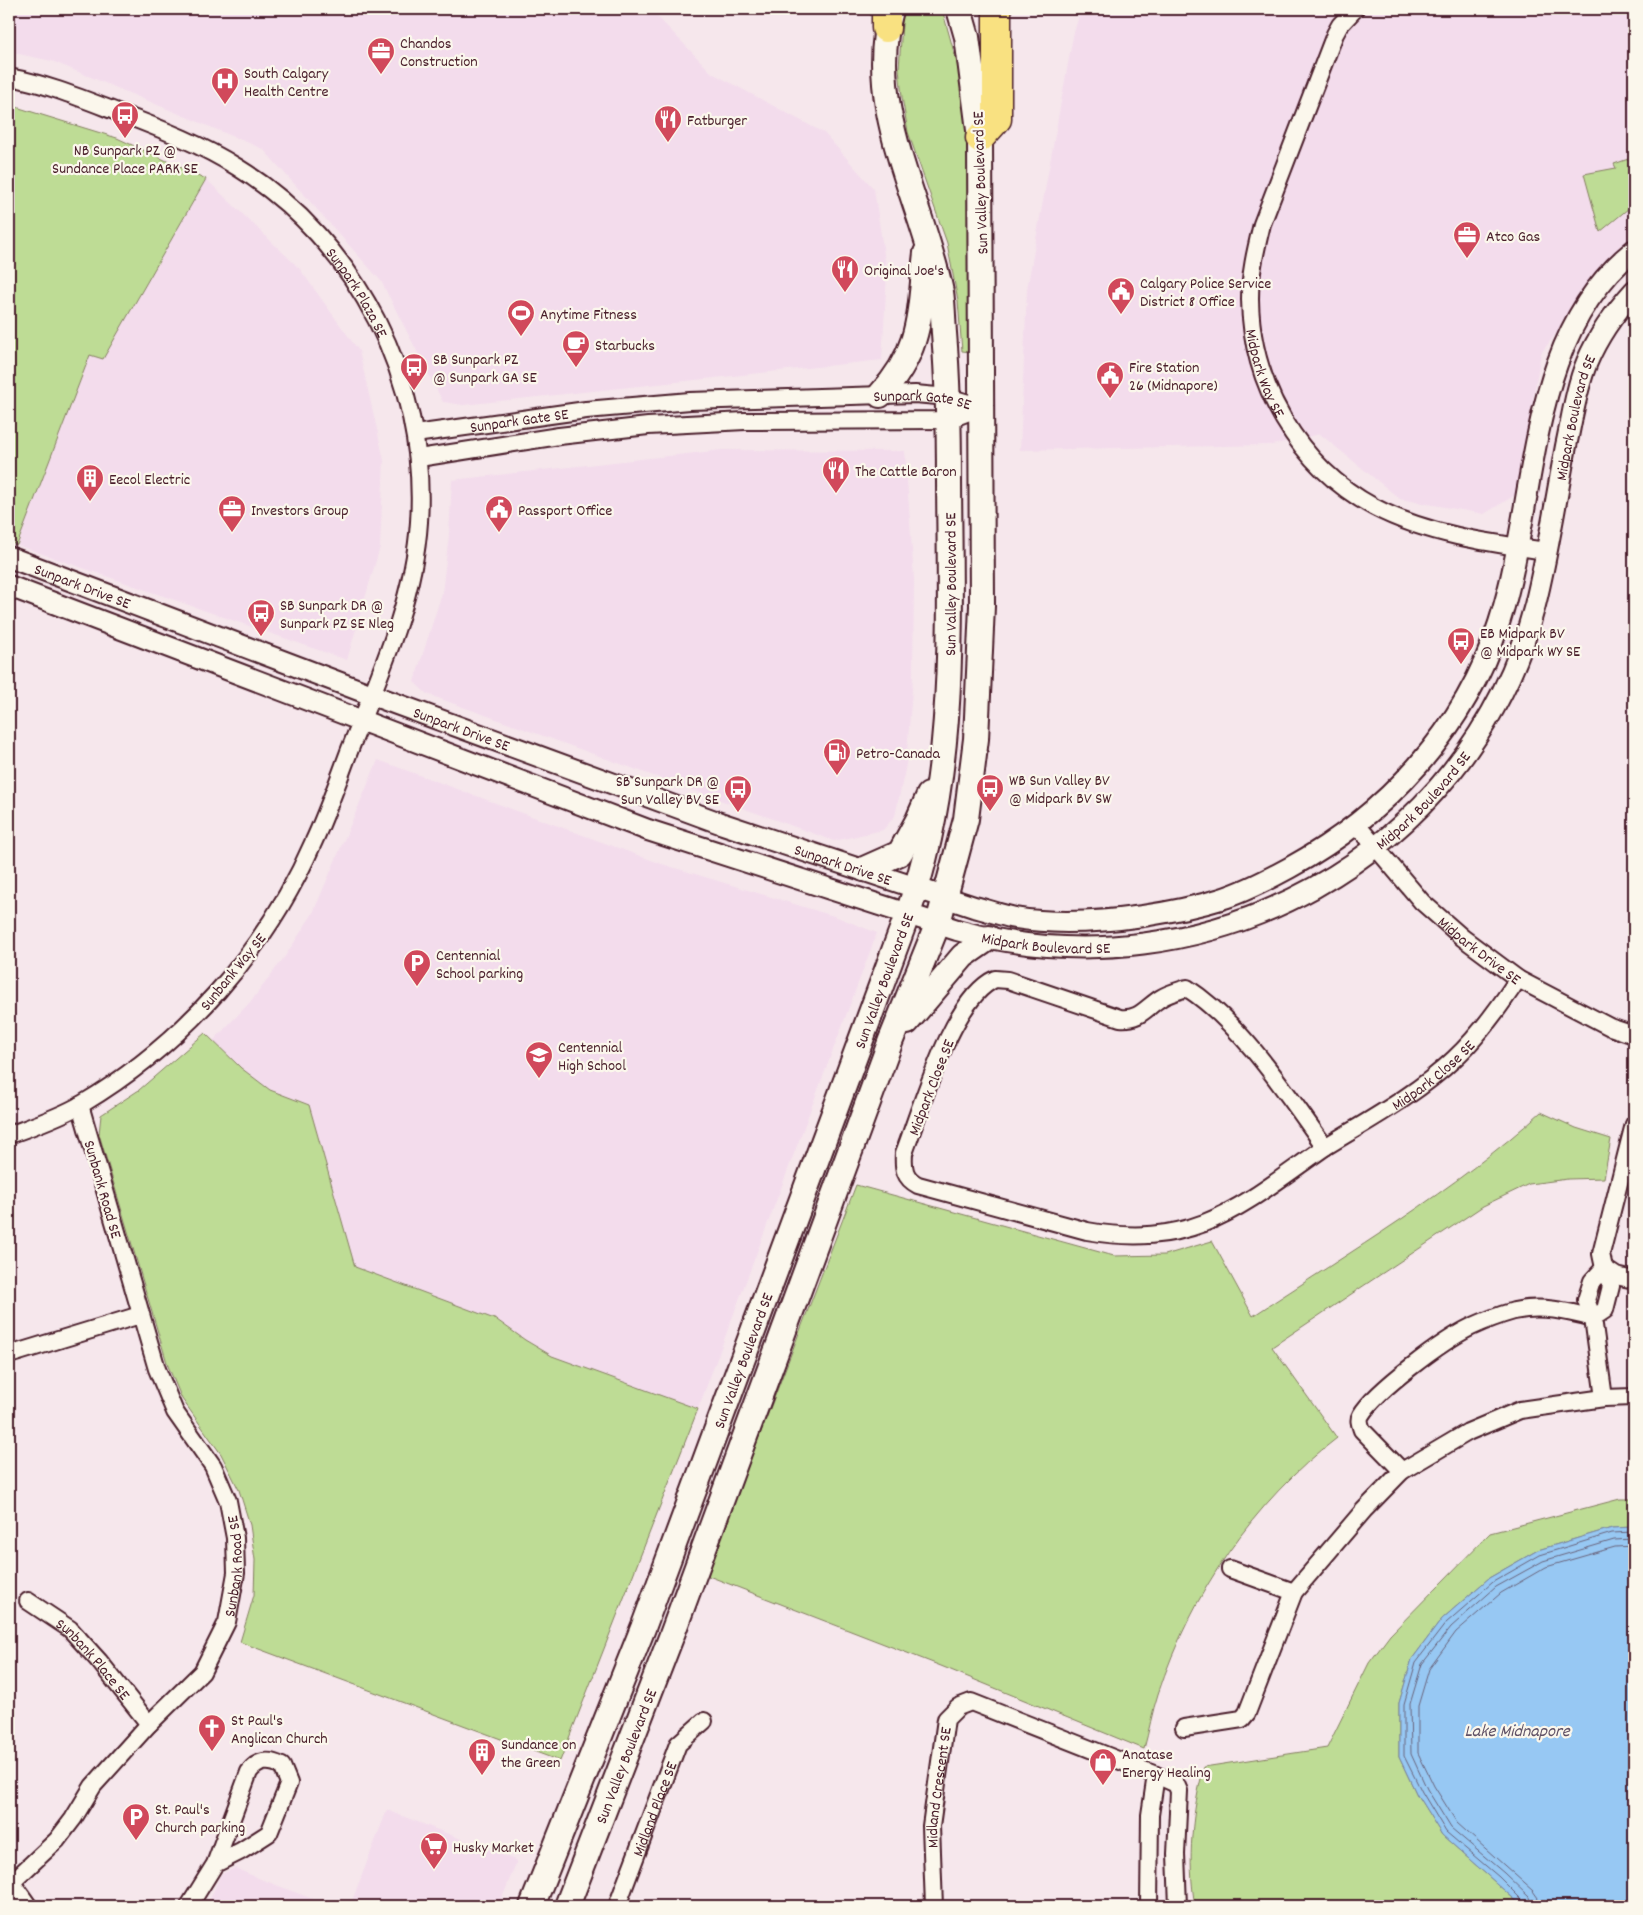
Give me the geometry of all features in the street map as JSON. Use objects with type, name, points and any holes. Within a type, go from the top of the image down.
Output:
[{"type":"highway","points":[[980,138],[997,119],[997,9]]},
{"type":"main road","name":"Sun Valley Boulevard SE","points":[[567,1906],[673,1632],[891,1040],[938,923],[966,819],[976,739],[982,606],[980,138],[967,37],[959,9]]},
{"type":"main road","name":"Sun Valley Boulevard SE","points":[[532,1906],[644,1628],[908,914],[932,830],[946,720],[950,619],[948,408],[941,294],[928,239],[892,128],[886,99],[888,15]]},
{"type":"main road","points":[[880,395],[895,379],[906,361],[916,335],[928,239]]},
{"type":"main road","points":[[864,869],[900,853],[918,820],[941,765]]},
{"type":"main road","points":[[891,1040],[963,956],[989,938]]},
{"type":"street","name":"Midpark Way SE","points":[[1355,9],[1340,25],[1325,58],[1262,224],[1254,257],[1250,298],[1251,324],[1260,366],[1276,406],[1292,433],[1310,456],[1353,494],[1374,507],[1416,525],[1517,547],[1546,551]]},
{"type":"street","name":"Sunpark Plaza SE","points":[[9,77],[67,94],[193,143],[240,168],[282,200],[309,225],[337,258],[373,313],[398,368],[415,434],[418,458],[419,521],[410,581],[396,630],[372,695]]},
{"type":"street","name":"Midpark Boulevard SE","points":[[917,887],[1015,918],[1072,922],[1116,920],[1168,912],[1222,899],[1254,886],[1306,859],[1357,825],[1392,794],[1441,738],[1469,693],[1498,627],[1506,599],[1544,409],[1561,350],[1591,297],[1606,278],[1634,250]]},
{"type":"street","name":"Midpark Boulevard SE","points":[[908,914],[989,938],[1072,948],[1123,947],[1170,941],[1235,923],[1278,907],[1314,889],[1375,847],[1417,811],[1469,748],[1496,704],[1525,635],[1535,604],[1572,415],[1586,365],[1608,324],[1634,291]]},
{"type":"street","name":"Sunpark Gate SE","points":[[415,434],[586,410],[680,402],[880,395],[948,408],[982,407]]},
{"type":"street","name":"Sunpark Gate SE","points":[[418,458],[558,436],[648,426],[982,407]]},
{"type":"street","name":"Sunpark Drive SE","points":[[9,557],[372,695],[720,823],[804,852],[864,869],[917,887]]},
{"type":"street","name":"Sunpark Drive SE","points":[[9,586],[648,830],[908,914]]},
{"type":"street","name":"Sunbank Way SE","points":[[9,1135],[80,1105],[144,1061],[177,1033],[218,991],[252,951],[272,920],[312,845],[372,695]]},
{"type":"street","name":"Midpark Drive SE","points":[[1357,825],[1422,902],[1463,938],[1518,980],[1610,1027],[1634,1035]]},
{"type":"street","name":"Midpark Close SE","points":[[1325,1147],[1268,1070],[1218,1012],[1187,988],[1160,999],[1139,1016],[1130,1019],[1120,1018],[1008,980],[995,979],[977,990],[952,1031],[904,1153],[903,1164],[910,1181],[918,1185],[1087,1231],[1112,1235],[1146,1236],[1195,1227],[1236,1209],[1325,1147],[1387,1109],[1440,1072],[1476,1036],[1518,980]]},
{"type":"street","name":"Sunbank Road SE","points":[[9,1884],[57,1840],[73,1819],[93,1786],[149,1724],[202,1672],[212,1656],[227,1622],[232,1604],[236,1557],[232,1520],[221,1483],[213,1466],[175,1412],[157,1369],[80,1105]]},
{"type":"street","points":[[1402,1471],[1362,1430],[1359,1422],[1361,1416],[1375,1399],[1409,1368],[1470,1328],[1514,1311],[1551,1308],[1593,1318],[1605,1310],[1610,1286],[1601,1254],[1634,1124]]},
{"type":"street","points":[[1604,1268],[1616,1276],[1634,1280]]},
{"type":"street","points":[[9,1355],[140,1315]]},
{"type":"street","points":[[1593,1318],[1604,1398]]},
{"type":"street","points":[[1184,1728],[1242,1719],[1247,1713],[1294,1592],[1364,1510],[1402,1471],[1468,1432],[1520,1410],[1604,1398],[1634,1397]]},
{"type":"street","points":[[1230,1569],[1294,1592]]},
{"type":"street","name":"Sunbank Place SE","points":[[28,1601],[70,1629],[99,1661],[149,1724]]},
{"type":"street","name":"Midland Crescent SE","points":[[934,1906],[931,1826],[946,1719],[958,1706],[964,1703],[979,1704],[1176,1784],[1179,1791],[1176,1854],[1178,1906]]},
{"type":"street","name":"Midland Place SE","points":[[617,1906],[678,1744],[704,1721]]},
{"type":"street","points":[[189,1906],[215,1864],[249,1772],[253,1767],[264,1762],[270,1761],[282,1766],[289,1783],[270,1833],[215,1864]]},
{"type":"street","points":[[1149,1906],[1150,1816],[1156,1775]]},
{"type":"street","points":[[9,1884],[26,1906]]},
{"type":"shaded area","points":[[9,9],[650,9],[712,73],[824,133],[874,189],[887,274],[882,360],[463,405],[443,402],[381,281],[263,149],[52,61],[9,52]]},
{"type":"shaded area","points":[[1081,9],[1634,9],[1634,233],[1541,353],[1517,494],[1484,514],[1400,499],[1320,434],[1272,445],[1020,450],[1027,289],[1073,36]]},
{"type":"shaded area","points":[[206,179],[299,268],[359,351],[384,460],[380,547],[347,660],[17,545],[90,355],[103,359]]},
{"type":"shaded area","points":[[722,450],[905,451],[914,578],[913,678],[906,765],[895,816],[883,830],[834,841],[427,694],[414,682],[442,593],[449,535],[452,480]]},
{"type":"shaded area","name":"Centennial High School","points":[[378,760],[662,864],[837,917],[877,933],[698,1409],[552,1356],[497,1320],[355,1267],[309,1105],[270,1090],[241,1068],[213,1041],[252,1000],[286,955],[313,913]]},
{"type":"shaded area","points":[[387,1810],[517,1861],[499,1906],[350,1906]]},
{"type":"shaded area","points":[[235,1868],[331,1906],[207,1906],[221,1874]]},
{"type":"green space","points":[[903,9],[942,9],[957,63],[968,127],[971,352],[962,351],[958,301],[947,243],[908,132],[899,69]]},
{"type":"green space","points":[[16,107],[117,138],[206,179],[103,359],[90,355],[17,545],[9,542],[9,139]]},
{"type":"green space","points":[[1634,157],[1634,204],[1600,232],[1584,174],[1616,168],[1614,164]]},
{"type":"green space","points":[[205,1033],[241,1068],[270,1090],[309,1105],[355,1267],[497,1320],[552,1356],[698,1409],[560,1761],[240,1642],[254,1595],[255,1560],[250,1525],[239,1490],[221,1454],[182,1399],[168,1366],[99,1134],[101,1115],[139,1090]]},
{"type":"green space","points":[[1541,1112],[1576,1128],[1611,1139],[1604,1178],[1568,1179],[1529,1184],[1483,1206],[1272,1347],[1337,1438],[1278,1491],[1228,1552],[1188,1621],[1172,1657],[1156,1701],[1144,1749],[941,1666],[706,1575],[856,1185],[1114,1256],[1165,1255],[1212,1241],[1253,1316],[1437,1194],[1508,1141]]},
{"type":"green space","points":[[1620,1499],[1634,1499],[1634,1527],[1612,1528],[1538,1550],[1489,1578],[1442,1619],[1412,1659],[1399,1703],[1399,1757],[1417,1795],[1442,1835],[1522,1906],[1195,1906],[1191,1871],[1192,1836],[1196,1801],[1204,1767],[1327,1748],[1369,1663],[1390,1635],[1490,1533]]},
{"type":"water","name":"Lake Midnapore","points":[[1634,1527],[1634,1906],[1522,1906],[1442,1835],[1417,1795],[1399,1757],[1399,1703],[1412,1659],[1442,1619],[1489,1578],[1538,1550],[1612,1528]]},
{"type":"place","name":"Chandos Construction","points":[[381,75]]},
{"type":"place","name":"South Calgary Health Centre","points":[[225,105]]},
{"type":"place","name":"NB Sunpark PZ @ Sundance Place PARK SE","points":[[125,139]]},
{"type":"place","name":"Fatburger","points":[[668,143]]},
{"type":"place","name":"Atco Gas","points":[[1467,259]]},
{"type":"place","name":"Original Joe's","points":[[845,293]]},
{"type":"place","name":"Calgary Police Service District 8 Office","points":[[1121,315]]},
{"type":"place","name":"Anytime Fitness","points":[[521,337]]},
{"type":"place","name":"Starbucks","points":[[576,368]]},
{"type":"place","name":"SB Sunpark PZ @ Sunpark GA SE","points":[[414,391]]},
{"type":"place","name":"Fire Station 26 (Midnapore)","points":[[1110,399]]},
{"type":"place","name":"The Cattle Baron","points":[[836,494]]},
{"type":"place","name":"Eecol Electric","points":[[90,502]]},
{"type":"place","name":"Investors Group","points":[[232,533]]},
{"type":"place","name":"Passport Office","points":[[499,533]]},
{"type":"place","name":"SB Sunpark DR @ Sunpark PZ SE Nleg","points":[[261,637]]},
{"type":"place","name":"EB Midpark BV @ Midpark WY SE","points":[[1461,665]]},
{"type":"place","name":"Petro-Canada","points":[[837,776]]},
{"type":"place","name":"WB Sun Valley BV @ Midpark BV SW","points":[[990,812]]},
{"type":"place","name":"SB Sunpark DR @ Sun Valley BV SE","points":[[738,813]]},
{"type":"place","name":"Centennial School parking","points":[[417,987]]},
{"type":"place","name":"Centennial High School","points":[[539,1079]]},
{"type":"place","name":"St Paul's Anglican Church","points":[[212,1752]]},
{"type":"place","name":"Sundance on the Green","points":[[482,1776]]},
{"type":"place","name":"Anatase Energy Healing","points":[[1103,1786]]},
{"type":"place","name":"St. Paul's Church parking","points":[[136,1841]]},
{"type":"place","name":"Husky Market","points":[[434,1870]]}]
